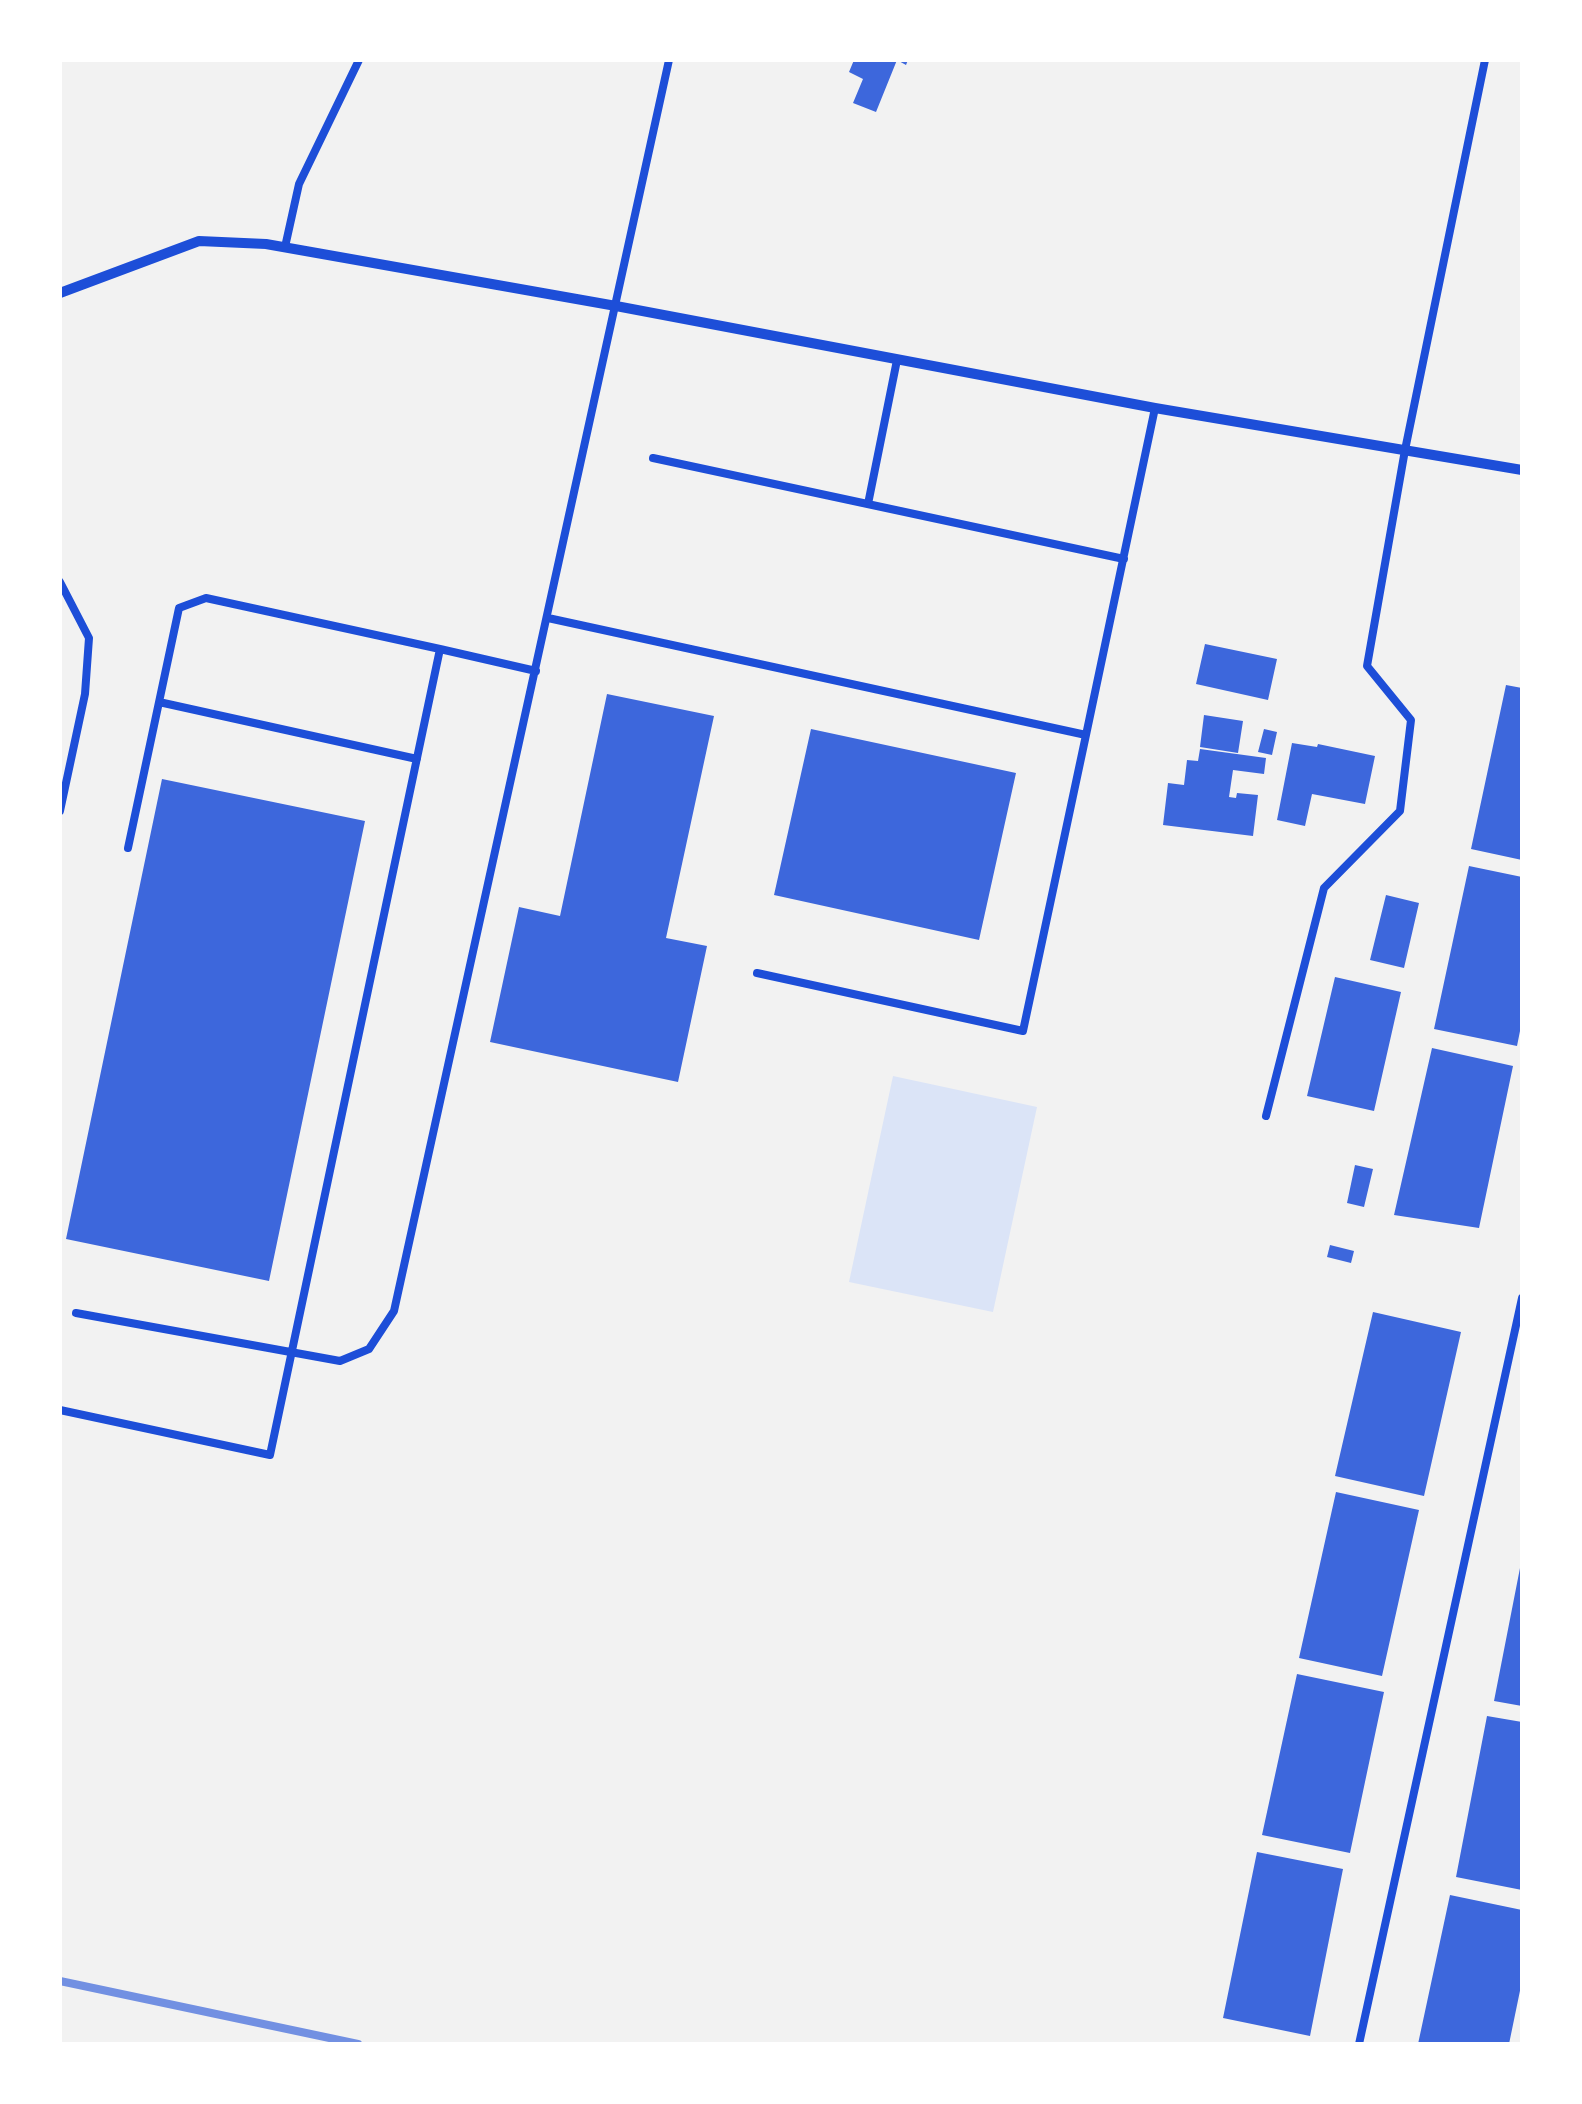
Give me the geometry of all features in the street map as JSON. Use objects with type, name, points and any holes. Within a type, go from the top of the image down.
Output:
[{"type":"street","points":[[60,293],[199,241],[266,244],[1156,408],[1522,470]]},
{"type":"lane","points":[[286,247],[299,184],[359,60]]},
{"type":"lane","points":[[76,1313],[340,1361],[369,1349],[394,1311],[669,60]]},
{"type":"lane","points":[[1266,1116],[1324,888],[1400,811],[1411,720],[1368,666],[1405,450],[1486,60]]},
{"type":"lane","points":[[868,504],[897,360]]},
{"type":"lane","points":[[757,973],[1023,1031],[1156,408]]},
{"type":"lane","points":[[653,458],[1124,559]]},
{"type":"lane","points":[[60,582],[88,638],[85,694],[60,811]]},
{"type":"lane","points":[[128,848],[179,608],[206,598],[536,671]]},
{"type":"lane","points":[[548,618],[1086,734]]},
{"type":"lane","points":[[60,1410],[270,1455],[440,650]]},
{"type":"lane","points":[[159,702],[417,759]]},
{"type":"lane","points":[[1359,2044],[1522,1298]]},
{"type":"shaded area","points":[[893,1076],[1037,1107],[993,1312],[849,1282]]},
{"type":"building","points":[[854,60],[897,60],[876,112],[853,103],[863,79],[849,72]]},
{"type":"building","points":[[1205,644],[1277,659],[1268,700],[1196,684]]},
{"type":"building","points":[[1506,685],[1522,688],[1522,860],[1471,849]]},
{"type":"building","points":[[607,694],[714,716],[666,938],[707,946],[678,1082],[490,1042],[519,907],[560,916]]},
{"type":"building","points":[[1204,715],[1243,721],[1238,753],[1200,747]]},
{"type":"building","points":[[811,729],[1016,773],[979,940],[774,895]]},
{"type":"building","points":[[1264,729],[1277,732],[1272,755],[1258,752]]},
{"type":"building","points":[[1292,743],[1317,747],[1318,744],[1375,756],[1365,804],[1312,794],[1305,826],[1277,820]]},
{"type":"building","points":[[1200,749],[1266,758],[1264,774],[1233,770],[1229,797],[1236,798],[1237,793],[1258,795],[1253,836],[1163,825],[1168,783],[1184,785],[1187,760],[1198,761]]},
{"type":"building","points":[[162,779],[365,821],[269,1281],[66,1239]]},
{"type":"building","points":[[1469,866],[1522,877],[1522,1021],[1517,1046],[1434,1029]]},
{"type":"building","points":[[1386,895],[1419,903],[1404,968],[1370,960]]},
{"type":"building","points":[[1335,977],[1401,992],[1374,1111],[1307,1096]]},
{"type":"building","points":[[1432,1048],[1513,1066],[1479,1228],[1394,1215]]},
{"type":"building","points":[[1355,1165],[1373,1169],[1364,1207],[1347,1203]]},
{"type":"building","points":[[1330,1245],[1354,1251],[1351,1263],[1327,1257]]},
{"type":"building","points":[[1373,1312],[1461,1332],[1424,1496],[1335,1476]]},
{"type":"building","points":[[1336,1492],[1419,1510],[1382,1676],[1299,1658]]},
{"type":"building","points":[[1522,1568],[1522,1706],[1494,1701]]},
{"type":"building","points":[[1297,1674],[1384,1692],[1350,1853],[1262,1835]]},
{"type":"building","points":[[1487,1716],[1522,1722],[1522,1890],[1456,1877]]},
{"type":"building","points":[[1257,1852],[1343,1869],[1310,2036],[1223,2018]]},
{"type":"building","points":[[1450,1895],[1522,1910],[1522,1981],[1509,2044],[1418,2044]]},
{"type":"railway","points":[[60,1981],[358,2044]]}]
